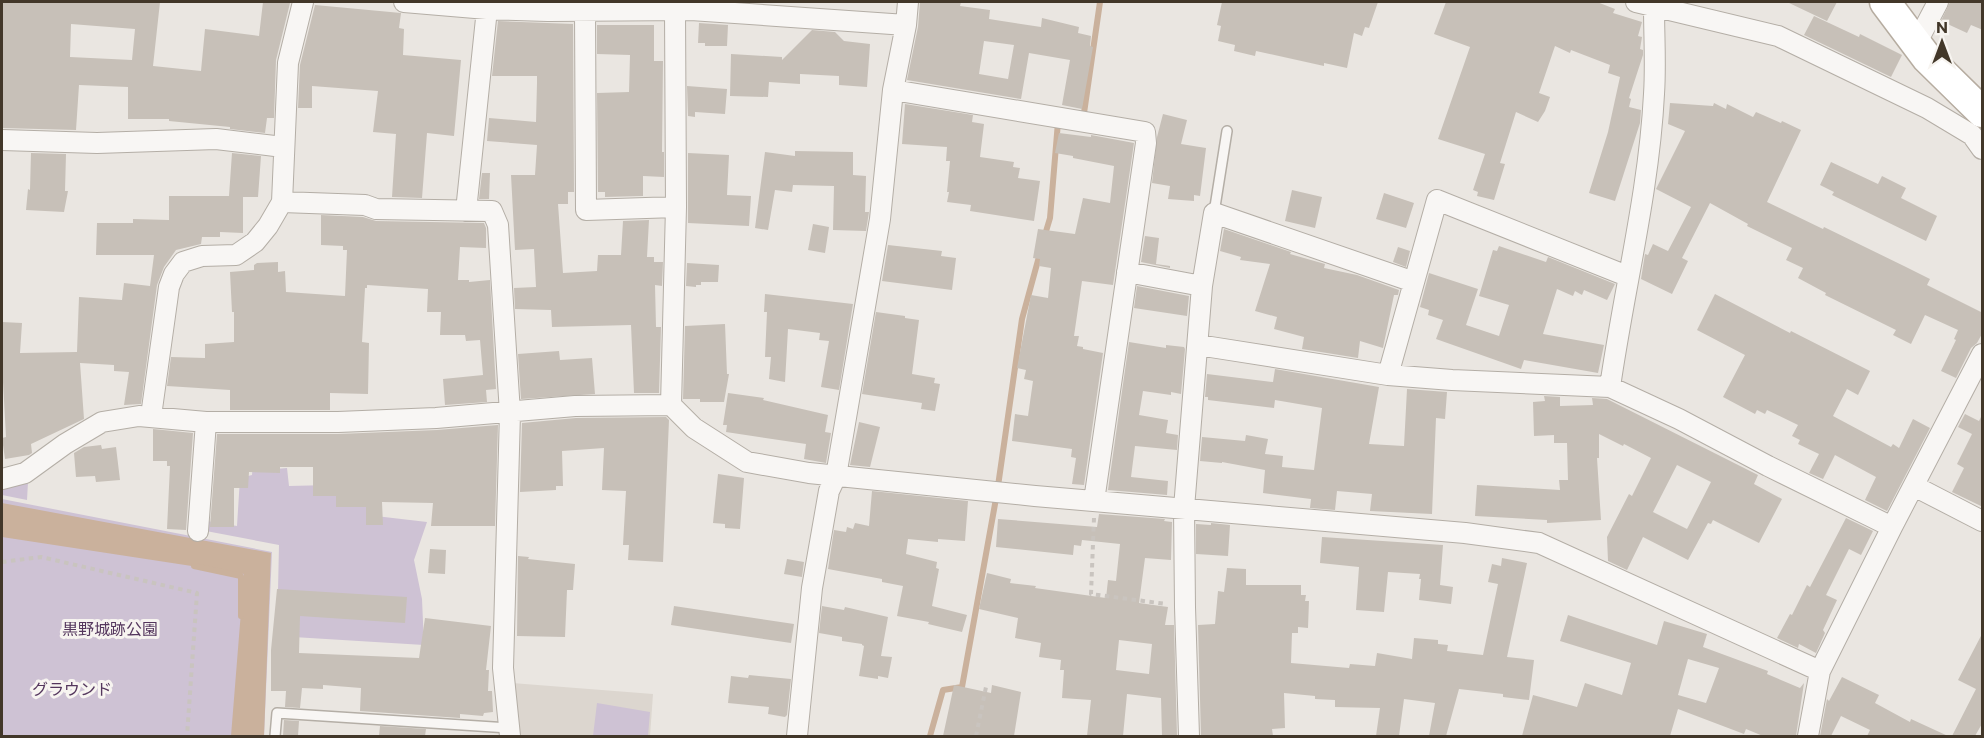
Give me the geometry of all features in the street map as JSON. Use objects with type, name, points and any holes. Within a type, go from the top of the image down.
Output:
[{"type":"main road","points":[[1885,2],[1927,58],[1983,112]]},
{"type":"street","points":[[151,417],[169,287],[174,274],[183,262],[202,256],[236,255],[255,242],[268,226],[282,202],[288,63],[303,2]]},
{"type":"street","points":[[404,2],[487,9],[549,6],[585,10],[686,7],[906,25]]},
{"type":"street","points":[[796,736],[812,588],[829,491],[836,476],[880,219],[893,90],[906,25],[908,2]]},
{"type":"street","points":[[1916,44],[1938,2]]},
{"type":"street","points":[[1610,387],[1638,224],[1654,94],[1645,4],[1778,36],[1927,108],[1972,135],[1983,149]]},
{"type":"street","points":[[671,405],[676,207],[686,7]]},
{"type":"street","points":[[466,211],[487,9]]},
{"type":"street","points":[[585,10],[586,210],[676,207]]},
{"type":"street","points":[[893,90],[1145,132],[1146,142],[1094,501]]},
{"type":"street","points":[[2,140],[97,143],[216,139],[283,147]]},
{"type":"street","points":[[1388,375],[1437,200],[1628,276]]},
{"type":"street","points":[[282,202],[365,205],[376,209],[492,211],[498,225],[510,413],[503,668],[510,732]]},
{"type":"street","points":[[1189,736],[1184,508],[1202,286],[1214,213],[1414,282]]},
{"type":"street","points":[[1127,272],[1202,286]]},
{"type":"street","points":[[1198,345],[1388,375],[1610,387],[1679,419],[1892,527]]},
{"type":"street","points":[[1808,736],[1820,671],[1892,527],[1983,354]]},
{"type":"street","points":[[2,479],[26,473],[65,444],[102,422],[139,416],[206,422],[349,421],[510,413],[575,406],[671,405],[694,428],[747,462],[836,476],[1466,533],[1539,543],[1820,671]]},
{"type":"street","points":[[198,531],[206,422]]},
{"type":"street","points":[[1914,486],[1983,520]]},
{"type":"lane","points":[[1214,213],[1227,131]]},
{"type":"lane","points":[[275,736],[277,712],[510,732]]},
{"type":"path","points":[[1094,501],[1091,594],[1185,607]]},
{"type":"path","points":[[2,562],[41,557],[197,593],[187,736]]},
{"type":"path","points":[[976,736],[986,687]]},
{"type":"shaded area","points":[[2,503],[271,553],[264,736],[231,736],[244,574],[2,537]]},
{"type":"shaded area","points":[[512,683],[653,694],[650,736],[515,736]]},
{"type":"green space","points":[[254,449],[265,470],[287,468],[289,486],[330,485],[367,496],[367,515],[427,522],[414,560],[422,599],[424,645],[277,636],[279,545],[206,531],[207,521],[237,526],[240,478],[252,475]]},
{"type":"green space","points":[[28,482],[27,500],[2,495],[2,486]]},
{"type":"green space","name":"黒野城跡公園","points":[[2,499],[272,552],[264,736],[2,736]]},
{"type":"green space","points":[[597,703],[650,712],[648,736],[593,736]]},
{"type":"building","points":[[2,2],[160,2],[153,66],[201,71],[205,29],[259,36],[263,2],[290,3],[276,60],[274,118],[267,118],[265,133],[169,121],[169,119],[128,119],[128,87],[79,85],[76,130],[2,128]],"holes":[[[71,24],[135,29],[132,60],[70,57]]]},
{"type":"building","points":[[920,2],[961,2],[960,6],[990,10],[989,19],[1041,27],[1042,18],[1079,27],[1078,33],[1091,36],[1090,46],[1093,47],[1082,109],[1062,105],[1070,60],[1029,53],[1021,99],[907,80],[918,27]],"holes":[[[984,41],[1014,45],[1008,79],[979,74]]]},
{"type":"building","points":[[1222,2],[1378,2],[1369,28],[1365,27],[1362,36],[1354,33],[1347,68],[1324,63],[1324,66],[1256,51],[1255,56],[1234,51],[1235,45],[1218,41],[1221,26],[1217,25]]},
{"type":"building","points":[[1446,2],[1597,2],[1615,9],[1613,13],[1642,22],[1638,36],[1642,37],[1640,49],[1643,50],[1643,55],[1629,98],[1631,99],[1629,107],[1641,110],[1640,123],[1615,201],[1589,193],[1608,132],[1620,77],[1608,73],[1610,65],[1555,46],[1539,93],[1550,97],[1545,111],[1538,122],[1516,112],[1500,163],[1505,164],[1494,200],[1477,196],[1478,192],[1473,190],[1485,154],[1438,139],[1470,47],[1434,34]]},
{"type":"building","points":[[1787,2],[1837,2],[1827,21]]},
{"type":"building","points":[[1950,2],[1983,2],[1983,30],[1971,25],[1967,33],[1941,21]]},
{"type":"building","points":[[315,5],[401,13],[399,28],[404,29],[403,55],[461,60],[454,136],[427,133],[422,198],[392,197],[396,134],[373,132],[378,91],[312,86],[312,108],[298,108],[300,65]]},
{"type":"building","points":[[1814,16],[1859,37],[1860,34],[1902,55],[1891,77],[1804,35]]},
{"type":"building","points":[[498,21],[573,24],[574,192],[568,192],[568,204],[558,204],[563,273],[597,271],[598,255],[621,255],[623,221],[649,220],[647,257],[654,257],[654,262],[663,262],[662,286],[655,285],[656,327],[661,327],[659,393],[634,393],[631,325],[552,327],[551,310],[515,309],[514,288],[536,287],[534,249],[515,250],[511,175],[535,175],[537,145],[487,141],[489,118],[536,122],[537,76],[492,76]]},
{"type":"building","points":[[699,23],[728,25],[727,46],[705,46],[705,43],[698,43]]},
{"type":"building","points":[[597,25],[654,25],[654,61],[663,61],[664,177],[643,176],[643,196],[605,197],[605,192],[598,192],[597,93],[629,92],[630,55],[597,54]]},
{"type":"building","points":[[812,30],[835,32],[844,41],[870,44],[867,87],[839,85],[839,76],[800,74],[800,84],[769,82],[768,97],[730,96],[731,54],[782,57],[782,60]]},
{"type":"building","points":[[687,86],[727,89],[725,114],[695,112],[695,117],[688,116]]},
{"type":"building","points":[[1670,103],[1713,106],[1714,103],[1726,109],[1727,104],[1753,117],[1756,112],[1801,130],[1767,202],[1930,279],[1927,285],[1983,313],[1983,332],[1971,348],[1956,378],[1941,371],[1956,340],[1954,339],[1958,330],[1925,315],[1911,344],[1893,335],[1896,330],[1825,295],[1826,293],[1798,278],[1803,268],[1786,260],[1792,248],[1747,226],[1748,224],[1710,203],[1682,258],[1688,261],[1672,294],[1641,279],[1645,254],[1648,255],[1653,244],[1668,251],[1691,207],[1656,189],[1685,131],[1668,124]]},
{"type":"building","points":[[905,104],[973,115],[972,122],[984,124],[980,157],[1014,162],[1013,167],[1020,168],[1018,178],[1040,181],[1034,221],[970,211],[971,205],[947,202],[950,161],[946,161],[947,147],[902,144]]},
{"type":"building","points":[[1163,114],[1187,120],[1181,144],[1206,148],[1200,196],[1194,195],[1194,201],[1168,199],[1170,186],[1152,183],[1157,137]]},
{"type":"building","points":[[1059,133],[1091,137],[1091,135],[1134,143],[1113,285],[1082,281],[1074,336],[1079,336],[1077,346],[1103,353],[1084,485],[1072,484],[1076,458],[1071,457],[1072,449],[1012,441],[1015,414],[1028,416],[1033,381],[1024,379],[1026,370],[1017,368],[1031,295],[1048,298],[1051,268],[1039,266],[1040,259],[1033,258],[1038,229],[1075,234],[1083,198],[1110,203],[1114,166],[1055,153]]},
{"type":"building","points":[[795,151],[853,152],[853,175],[866,176],[865,212],[869,212],[866,231],[833,230],[834,186],[793,185],[792,192],[775,190],[768,230],[755,228],[765,152],[795,156]]},
{"type":"building","points":[[31,153],[66,154],[65,191],[68,191],[64,212],[26,210],[28,189],[30,190]]},
{"type":"building","points":[[232,153],[261,156],[258,197],[243,197],[243,233],[220,232],[220,237],[202,237],[201,244],[176,250],[164,267],[157,285],[141,404],[124,405],[129,372],[114,371],[114,365],[80,363],[84,419],[31,444],[32,453],[29,455],[5,459],[2,438],[6,437],[2,322],[22,323],[20,353],[77,352],[79,297],[122,300],[124,283],[150,286],[154,255],[96,255],[97,223],[133,223],[133,219],[169,220],[169,196],[229,196]]},
{"type":"building","points":[[688,153],[729,155],[727,195],[751,196],[749,226],[688,223]]},
{"type":"building","points":[[1831,162],[1878,184],[1882,176],[1906,188],[1901,198],[1937,216],[1926,241],[1832,195],[1834,192],[1820,185]]},
{"type":"building","points":[[482,173],[490,173],[489,199],[479,199]]},
{"type":"building","points":[[1292,190],[1322,197],[1315,228],[1285,221]]},
{"type":"building","points":[[1384,193],[1414,203],[1406,228],[1376,219]]},
{"type":"building","points":[[321,215],[363,217],[376,221],[484,223],[486,248],[460,247],[458,280],[469,280],[469,282],[490,280],[496,389],[486,390],[487,402],[445,405],[443,379],[483,375],[480,340],[466,341],[465,335],[440,335],[441,312],[427,312],[428,289],[367,285],[362,342],[369,343],[368,394],[330,393],[330,410],[230,410],[230,390],[167,386],[171,357],[205,358],[205,344],[234,342],[230,272],[254,270],[254,265],[257,263],[278,262],[278,272],[285,271],[286,292],[345,296],[347,250],[343,250],[343,246],[321,245]]},
{"type":"building","points":[[813,224],[829,227],[825,253],[808,250]]},
{"type":"building","points":[[1224,229],[1291,252],[1290,254],[1325,264],[1324,268],[1357,275],[1399,290],[1398,295],[1394,295],[1383,348],[1360,341],[1358,358],[1302,349],[1304,337],[1274,329],[1277,317],[1255,311],[1270,264],[1240,260],[1241,257],[1220,251]]},
{"type":"building","points":[[1145,236],[1159,238],[1156,264],[1170,266],[1170,268],[1141,262]]},
{"type":"building","points":[[888,245],[942,251],[941,256],[956,258],[952,290],[882,281]]},
{"type":"building","points":[[1499,246],[1546,262],[1548,257],[1615,284],[1607,300],[1584,290],[1582,295],[1575,291],[1573,296],[1557,289],[1543,334],[1604,345],[1598,373],[1524,360],[1521,369],[1436,339],[1443,320],[1428,315],[1429,310],[1420,307],[1429,273],[1478,289],[1466,325],[1499,336],[1509,305],[1479,296],[1493,250],[1497,251]]},
{"type":"building","points":[[1398,247],[1410,251],[1406,267],[1393,262]]},
{"type":"building","points":[[687,263],[719,265],[718,282],[701,282],[701,285],[696,285],[696,287],[686,286]]},
{"type":"building","points":[[1137,286],[1189,296],[1187,316],[1134,308]]},
{"type":"building","points":[[765,294],[853,304],[839,390],[821,387],[829,341],[819,340],[820,333],[788,329],[785,382],[769,379],[771,357],[765,357],[767,312],[764,312]]},
{"type":"building","points":[[1715,294],[1870,371],[1858,395],[1847,389],[1833,416],[1891,447],[1893,444],[1899,448],[1913,419],[1930,428],[1887,511],[1865,500],[1876,477],[1835,455],[1823,479],[1809,473],[1819,454],[1798,444],[1800,440],[1792,436],[1798,425],[1767,410],[1765,414],[1757,410],[1755,414],[1723,397],[1745,355],[1697,330]]},
{"type":"building","points":[[876,312],[919,320],[912,374],[935,378],[934,383],[940,384],[935,411],[921,409],[922,403],[862,394]]},
{"type":"building","points":[[725,324],[727,374],[729,374],[724,402],[683,399],[685,326]]},
{"type":"building","points":[[1129,342],[1166,348],[1166,345],[1184,347],[1185,349],[1181,394],[1143,391],[1139,415],[1168,420],[1166,433],[1178,435],[1177,450],[1135,446],[1131,477],[1168,481],[1167,495],[1108,490]]},
{"type":"building","points":[[559,351],[560,360],[592,358],[595,394],[521,399],[518,354]]},
{"type":"building","points":[[1275,369],[1379,387],[1369,444],[1404,446],[1407,389],[1447,392],[1445,419],[1436,418],[1432,514],[1370,511],[1372,494],[1337,491],[1335,510],[1310,508],[1311,499],[1263,493],[1265,470],[1222,462],[1200,461],[1202,437],[1245,441],[1246,435],[1268,439],[1265,454],[1283,456],[1282,467],[1314,470],[1322,408],[1275,400],[1274,408],[1208,400],[1208,397],[1205,397],[1207,374],[1273,382]]},
{"type":"building","points":[[728,393],[764,398],[763,400],[828,415],[825,432],[831,433],[826,463],[804,459],[806,444],[726,432],[727,425],[723,425]]},
{"type":"building","points":[[1544,396],[1560,397],[1560,406],[1593,405],[1592,398],[1607,399],[1758,475],[1754,484],[1782,499],[1759,543],[1713,520],[1711,524],[1708,523],[1688,560],[1643,537],[1627,570],[1608,561],[1607,537],[1629,494],[1632,496],[1651,458],[1599,434],[1599,458],[1597,458],[1601,520],[1547,523],[1547,520],[1475,516],[1477,485],[1560,490],[1559,480],[1568,480],[1567,443],[1554,443],[1554,435],[1534,436],[1533,402],[1545,401]],"holes":[[[1677,465],[1711,482],[1687,529],[1653,512]]]},
{"type":"building","points":[[1983,413],[1983,507],[1952,492],[1964,468],[1957,464],[1972,434],[1958,427],[1965,414],[1979,421]]},
{"type":"building","points":[[666,417],[669,420],[663,562],[628,560],[629,545],[623,545],[626,491],[602,490],[604,448],[562,451],[563,486],[556,486],[556,490],[520,492],[522,423],[576,418]]},
{"type":"building","points":[[859,422],[880,427],[870,467],[850,465]]},
{"type":"building","points":[[498,425],[495,526],[431,526],[433,503],[382,502],[383,525],[366,525],[366,507],[336,507],[336,496],[313,496],[313,467],[280,467],[280,473],[249,472],[248,488],[234,488],[234,527],[210,527],[217,434],[338,434]]},
{"type":"building","points":[[153,429],[193,433],[186,530],[167,529],[170,466],[167,466],[167,461],[153,461]]},
{"type":"building","points":[[101,445],[102,449],[116,447],[120,480],[96,482],[95,476],[76,477],[74,453],[84,447]]},
{"type":"building","points":[[718,474],[744,478],[740,529],[725,528],[725,524],[713,523]]},
{"type":"building","points":[[872,491],[968,501],[965,541],[938,539],[938,542],[908,539],[906,554],[937,562],[936,568],[939,569],[932,606],[967,615],[962,632],[928,624],[929,622],[897,616],[903,586],[882,582],[882,579],[828,569],[834,530],[846,532],[847,527],[853,529],[855,523],[869,526]]},
{"type":"building","points":[[1099,514],[1165,519],[1164,521],[1172,522],[1171,560],[1145,558],[1139,603],[1168,607],[1165,625],[1174,625],[1177,736],[1162,736],[1161,698],[1127,694],[1123,736],[1087,736],[1091,700],[1062,698],[1064,670],[1060,670],[1061,660],[1039,657],[1041,643],[1015,638],[1018,618],[979,609],[987,573],[1011,579],[1010,583],[1106,598],[1108,580],[1116,581],[1120,544],[1082,540],[1081,546],[1074,545],[1073,555],[996,547],[998,519],[1097,527]],"holes":[[[1119,640],[1152,644],[1149,674],[1116,670]]]},
{"type":"building","points":[[1846,518],[1873,531],[1861,555],[1849,549],[1826,595],[1837,600],[1823,630],[1825,633],[1816,653],[1799,644],[1798,648],[1777,638],[1807,585],[1810,587]]},
{"type":"building","points":[[1211,523],[1230,525],[1228,556],[1196,554],[1196,524],[1211,525]]},
{"type":"building","points":[[1322,537],[1443,545],[1440,585],[1453,587],[1451,604],[1419,600],[1420,574],[1388,572],[1384,612],[1356,610],[1359,567],[1320,563]]},
{"type":"building","points":[[430,549],[446,550],[445,574],[428,573]]},
{"type":"building","points":[[518,556],[575,564],[573,590],[567,590],[565,637],[517,636]]},
{"type":"building","points":[[1502,558],[1527,563],[1507,657],[1534,660],[1529,700],[1503,697],[1503,694],[1459,689],[1446,736],[1429,736],[1435,703],[1404,699],[1399,736],[1376,736],[1380,708],[1335,707],[1335,700],[1284,693],[1285,728],[1272,729],[1273,736],[1201,736],[1198,625],[1215,624],[1218,591],[1224,592],[1227,568],[1246,569],[1246,585],[1301,585],[1301,595],[1306,595],[1305,601],[1309,601],[1308,628],[1298,627],[1298,633],[1292,633],[1291,663],[1349,668],[1350,664],[1375,666],[1377,653],[1412,659],[1414,638],[1438,640],[1438,644],[1448,645],[1447,651],[1483,655],[1498,584],[1488,582],[1492,564],[1501,566]]},
{"type":"building","points":[[787,559],[804,562],[802,577],[784,574]]},
{"type":"building","points":[[277,589],[407,597],[405,623],[300,616],[299,653],[419,658],[425,618],[491,626],[486,670],[489,670],[488,691],[492,691],[493,712],[484,713],[483,716],[460,714],[460,718],[360,711],[361,688],[323,685],[323,689],[302,688],[300,708],[285,707],[286,691],[271,691],[271,650]]},
{"type":"building","points":[[674,606],[794,624],[791,643],[671,625]]},
{"type":"building","points":[[822,606],[844,610],[845,607],[888,617],[881,656],[892,657],[888,678],[859,676],[864,646],[862,644],[842,641],[842,637],[819,633]]},
{"type":"building","points":[[1568,615],[1657,645],[1664,621],[1707,634],[1703,647],[1768,671],[1767,674],[1800,688],[1804,683],[1796,736],[1763,736],[1746,729],[1744,734],[1678,709],[1670,736],[1522,736],[1533,695],[1577,707],[1585,683],[1622,695],[1631,663],[1560,641]],"holes":[[[1688,659],[1719,668],[1706,703],[1678,695]]]},
{"type":"building","points":[[1983,632],[1983,722],[1975,736],[1952,736],[1976,689],[1958,680]]},
{"type":"building","points":[[749,675],[791,679],[785,717],[768,714],[769,707],[728,703],[731,676],[748,678]]},
{"type":"building","points":[[1842,677],[1879,695],[1875,703],[1910,722],[1911,719],[1948,736],[1867,736],[1870,730],[1841,716],[1831,736],[1820,736],[1827,699],[1829,701]]},
{"type":"building","points":[[954,685],[991,693],[992,685],[1021,692],[1014,736],[943,736]]},
{"type":"building","points":[[284,720],[299,721],[298,736],[283,736]]},
{"type":"building","points":[[380,726],[426,729],[425,736],[379,736]]},
{"type":"waterway","points":[[1084,113],[1100,2]]},
{"type":"waterway","points":[[1044,238],[1050,218],[1058,122],[1060,122]]},
{"type":"waterway","points":[[930,736],[943,690],[962,687],[997,493],[1022,319],[1040,253]]},
{"type":"waterway","points":[[194,566],[241,576],[241,616]]},
{"type":"park label","name":"グラウンド","points":[[72,689]]}]
